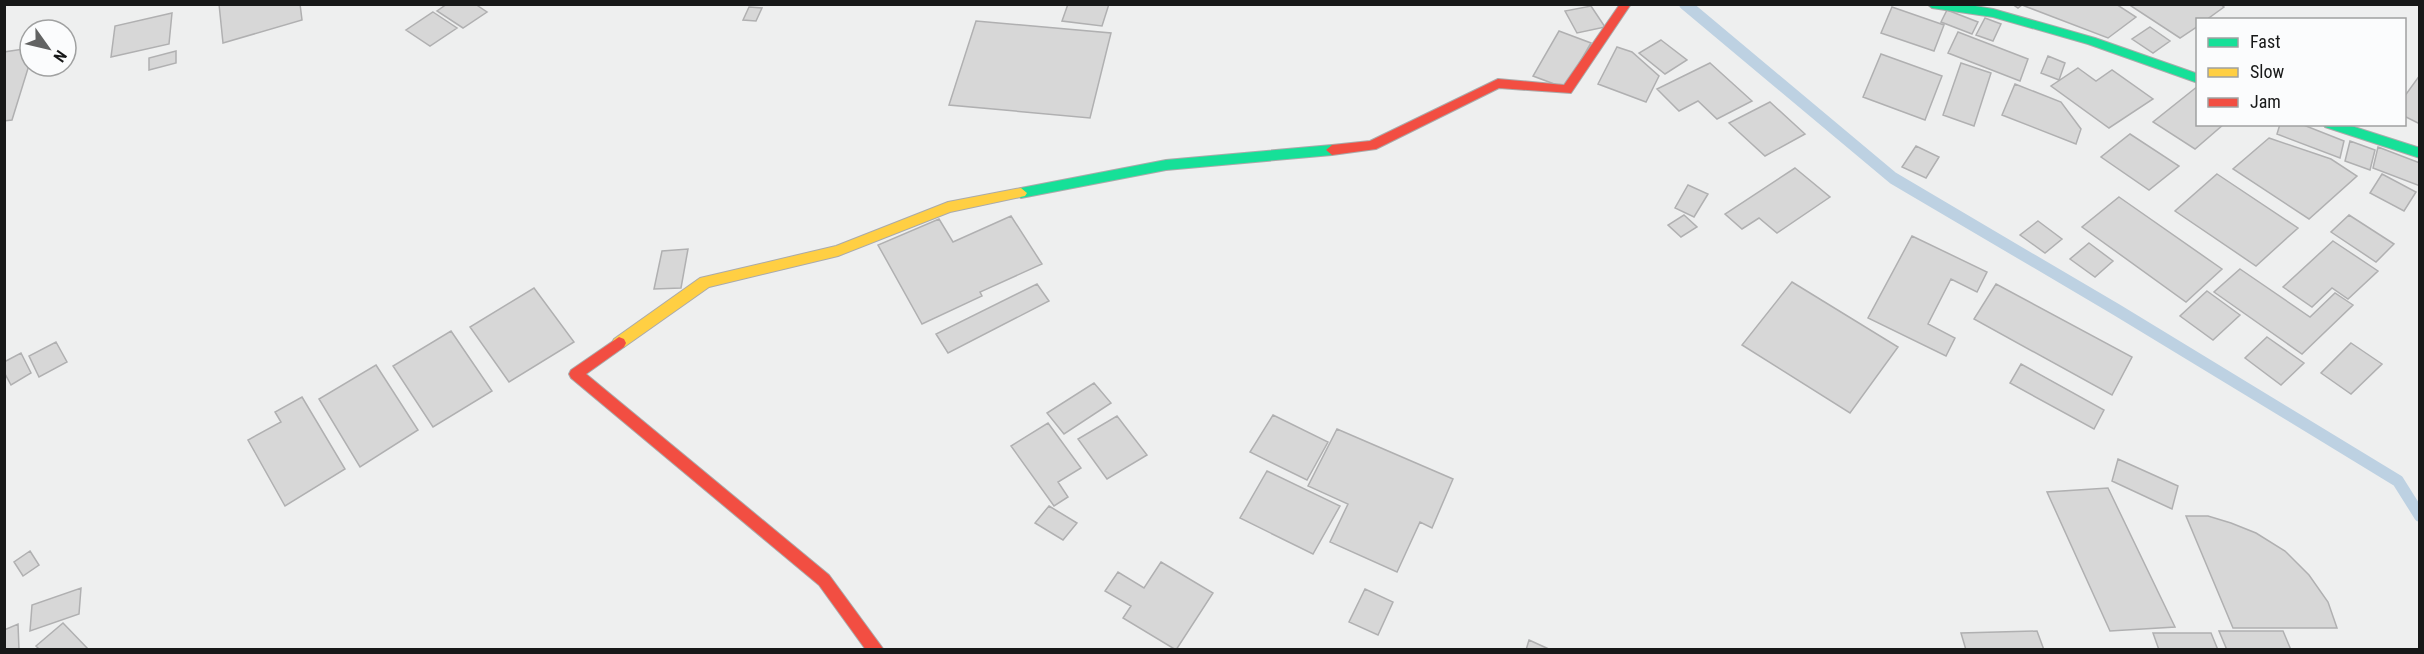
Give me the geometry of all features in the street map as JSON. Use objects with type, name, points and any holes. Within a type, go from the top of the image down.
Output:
[{"type":"street","points":[[876,650],[824,580],[576,374],[705,282],[838,251],[948,207],[1166,165],[1372,146],[1498,83],[1567,90],[1626,4]]},
{"type":"street","points":[[1932,4],[2004,16],[2091,41],[2196,78]]},
{"type":"street","points":[[2335,126],[2420,153]]},
{"type":"building","points":[[219,4],[300,4],[302,20],[223,43]]},
{"type":"building","points":[[447,4],[475,4],[487,12],[463,28],[437,11]]},
{"type":"building","points":[[1068,4],[1109,4],[1102,26],[1062,21]]},
{"type":"building","points":[[2012,4],[2116,4],[2136,17],[2108,38],[2022,5],[2018,8]]},
{"type":"building","points":[[2128,4],[2220,4],[2224,7],[2209,18],[2196,18],[2196,27],[2180,38]]},
{"type":"building","points":[[1591,6],[1605,27],[1577,33],[1565,11]]},
{"type":"building","points":[[749,7],[762,8],[756,21],[743,20]]},
{"type":"building","points":[[1892,7],[1944,25],[1934,51],[1881,33]]},
{"type":"building","points":[[1947,10],[1978,22],[1972,34],[1941,22]]},
{"type":"building","points":[[433,12],[457,28],[430,46],[406,30]]},
{"type":"building","points":[[172,13],[169,44],[111,57],[115,26]]},
{"type":"building","points":[[1985,18],[2001,24],[1993,41],[1976,35]]},
{"type":"building","points":[[976,21],[1111,33],[1090,118],[949,105]]},
{"type":"building","points":[[2150,27],[2170,41],[2153,53],[2132,39]]},
{"type":"building","points":[[1559,31],[1591,43],[1565,88],[1533,76]]},
{"type":"building","points":[[1958,32],[2028,59],[2020,81],[1948,53]]},
{"type":"building","points":[[1661,40],[1687,60],[1665,74],[1639,53]]},
{"type":"building","points":[[1617,47],[1632,52],[1659,76],[1646,102],[1598,84]]},
{"type":"building","points":[[18,50],[18,78],[25,78],[12,120],[4,121],[4,52]]},
{"type":"building","points":[[176,51],[176,63],[149,70],[149,58]]},
{"type":"building","points":[[1881,54],[1942,76],[1925,120],[1863,97]]},
{"type":"building","points":[[2048,56],[2065,63],[2059,80],[2041,73]]},
{"type":"building","points":[[1710,63],[1752,101],[1717,119],[1698,101],[1679,111],[1657,89]]},
{"type":"building","points":[[1961,63],[1991,73],[1974,126],[1943,115]]},
{"type":"building","points":[[2078,68],[2096,81],[2112,70],[2153,99],[2109,128],[2051,86]]},
{"type":"building","points":[[2420,75],[2420,124],[2406,117],[2406,94]]},
{"type":"building","points":[[2015,84],[2061,102],[2081,129],[2076,144],[2002,115]]},
{"type":"building","points":[[2196,88],[2196,126],[2222,126],[2195,149],[2153,122]]},
{"type":"building","points":[[1770,102],[1805,134],[1765,156],[1729,123]]},
{"type":"building","points":[[2279,126],[2306,126],[2344,141],[2340,158],[2277,134]]},
{"type":"building","points":[[2130,134],[2179,166],[2149,190],[2101,157]]},
{"type":"building","points":[[2269,138],[2331,159],[2357,176],[2309,219],[2233,169]]},
{"type":"building","points":[[2350,141],[2375,150],[2370,170],[2345,161]]},
{"type":"building","points":[[1916,146],[1939,157],[1926,178],[1902,167]]},
{"type":"building","points":[[2378,147],[2420,163],[2420,186],[2373,168]]},
{"type":"building","points":[[1795,168],[1830,197],[1777,233],[1759,218],[1742,229],[1725,214]]},
{"type":"building","points":[[2217,174],[2298,228],[2256,266],[2175,211]]},
{"type":"building","points":[[2382,174],[2416,192],[2404,211],[2370,193]]},
{"type":"building","points":[[1688,185],[1708,194],[1694,217],[1675,208]]},
{"type":"building","points":[[2119,197],[2222,269],[2186,302],[2082,227]]},
{"type":"building","points":[[1684,215],[1697,227],[1681,237],[1668,225]]},
{"type":"building","points":[[2349,215],[2394,244],[2376,262],[2331,232]]},
{"type":"building","points":[[1011,216],[1042,264],[980,292],[982,296],[922,324],[878,245],[939,219],[953,242]]},
{"type":"building","points":[[2038,221],[2062,239],[2045,253],[2020,235]]},
{"type":"building","points":[[1912,236],[1987,272],[1977,292],[1951,279],[1928,324],[1955,338],[1946,356],[1868,318]]},
{"type":"building","points":[[2333,241],[2378,271],[2348,299],[2332,288],[2312,307],[2283,287]]},
{"type":"building","points":[[2089,243],[2113,261],[2095,277],[2070,259]]},
{"type":"building","points":[[688,249],[681,288],[654,289],[662,251]]},
{"type":"building","points":[[2240,269],[2310,317],[2335,293],[2353,305],[2302,354],[2214,292]]},
{"type":"building","points":[[1792,282],[1898,347],[1850,413],[1742,345]]},
{"type":"building","points":[[1037,284],[1049,301],[948,353],[936,334]]},
{"type":"building","points":[[1996,284],[2132,357],[2112,395],[1974,319]]},
{"type":"building","points":[[534,288],[574,342],[509,382],[470,327]]},
{"type":"building","points":[[2207,291],[2240,315],[2213,340],[2180,316]]},
{"type":"building","points":[[451,331],[492,391],[433,427],[393,366]]},
{"type":"building","points":[[2267,337],[2304,363],[2281,385],[2245,358]]},
{"type":"building","points":[[56,342],[67,362],[39,377],[29,356]]},
{"type":"building","points":[[2351,343],[2382,364],[2351,394],[2321,373]]},
{"type":"building","points":[[21,353],[31,373],[11,385],[4,372],[4,362]]},
{"type":"building","points":[[2021,364],[2104,410],[2094,429],[2010,383]]},
{"type":"building","points":[[376,365],[418,430],[360,467],[319,399]]},
{"type":"building","points":[[1094,383],[1111,403],[1064,434],[1047,413]]},
{"type":"building","points":[[302,397],[345,469],[285,506],[248,440],[281,422],[275,412]]},
{"type":"building","points":[[1273,415],[1328,442],[1307,480],[1250,452]]},
{"type":"building","points":[[1117,416],[1147,455],[1107,479],[1078,439]]},
{"type":"building","points":[[1048,423],[1081,468],[1058,482],[1068,497],[1054,506],[1011,446]]},
{"type":"building","points":[[1337,429],[1453,479],[1432,528],[1420,522],[1397,572],[1330,542],[1348,504],[1308,486]]},
{"type":"building","points":[[2118,459],[2178,486],[2172,509],[2112,481]]},
{"type":"building","points":[[1267,471],[1340,506],[1313,554],[1240,518]]},
{"type":"building","points":[[2108,488],[2175,627],[2110,631],[2047,492]]},
{"type":"building","points":[[1049,506],[1077,523],[1063,540],[1035,523]]},
{"type":"building","points":[[2186,516],[2208,516],[2231,523],[2256,533],[2285,551],[2309,575],[2328,602],[2337,628],[2233,628]]},
{"type":"building","points":[[30,551],[39,565],[23,576],[14,562]]},
{"type":"building","points":[[1161,562],[1213,593],[1176,650],[1123,618],[1131,606],[1105,591],[1118,572],[1144,588]]},
{"type":"building","points":[[81,588],[79,614],[30,631],[32,605]]},
{"type":"building","points":[[1365,589],[1393,602],[1378,635],[1349,622]]},
{"type":"building","points":[[63,623],[89,650],[40,650],[36,646]]},
{"type":"building","points":[[18,624],[19,650],[4,650],[4,630]]},
{"type":"building","points":[[2037,631],[2044,650],[1966,650],[1961,633]]},
{"type":"building","points":[[2219,631],[2283,631],[2291,650],[2227,650]]},
{"type":"building","points":[[2153,633],[2211,633],[2218,650],[2159,650]]},
{"type":"building","points":[[1529,640],[1551,650],[1526,650]]},
{"type":"waterway","points":[[1685,4],[1893,178],[2117,310],[2398,481],[2420,516]]},
{"type":"traffic: fast","points":[[1932,4],[1993,13],[2091,41],[2196,78]]},
{"type":"traffic: fast","points":[[2335,126],[2420,153]]},
{"type":"traffic: fast","points":[[1021,193],[1166,165],[1332,150]]},
{"type":"traffic: slow","points":[[619,343],[705,282],[838,251],[948,207],[1021,193]]},
{"type":"traffic: jam","points":[[1332,150],[1372,146],[1498,83],[1567,90],[1626,4]]},
{"type":"traffic: jam","points":[[619,343],[576,374],[824,580],[876,650]]}]
